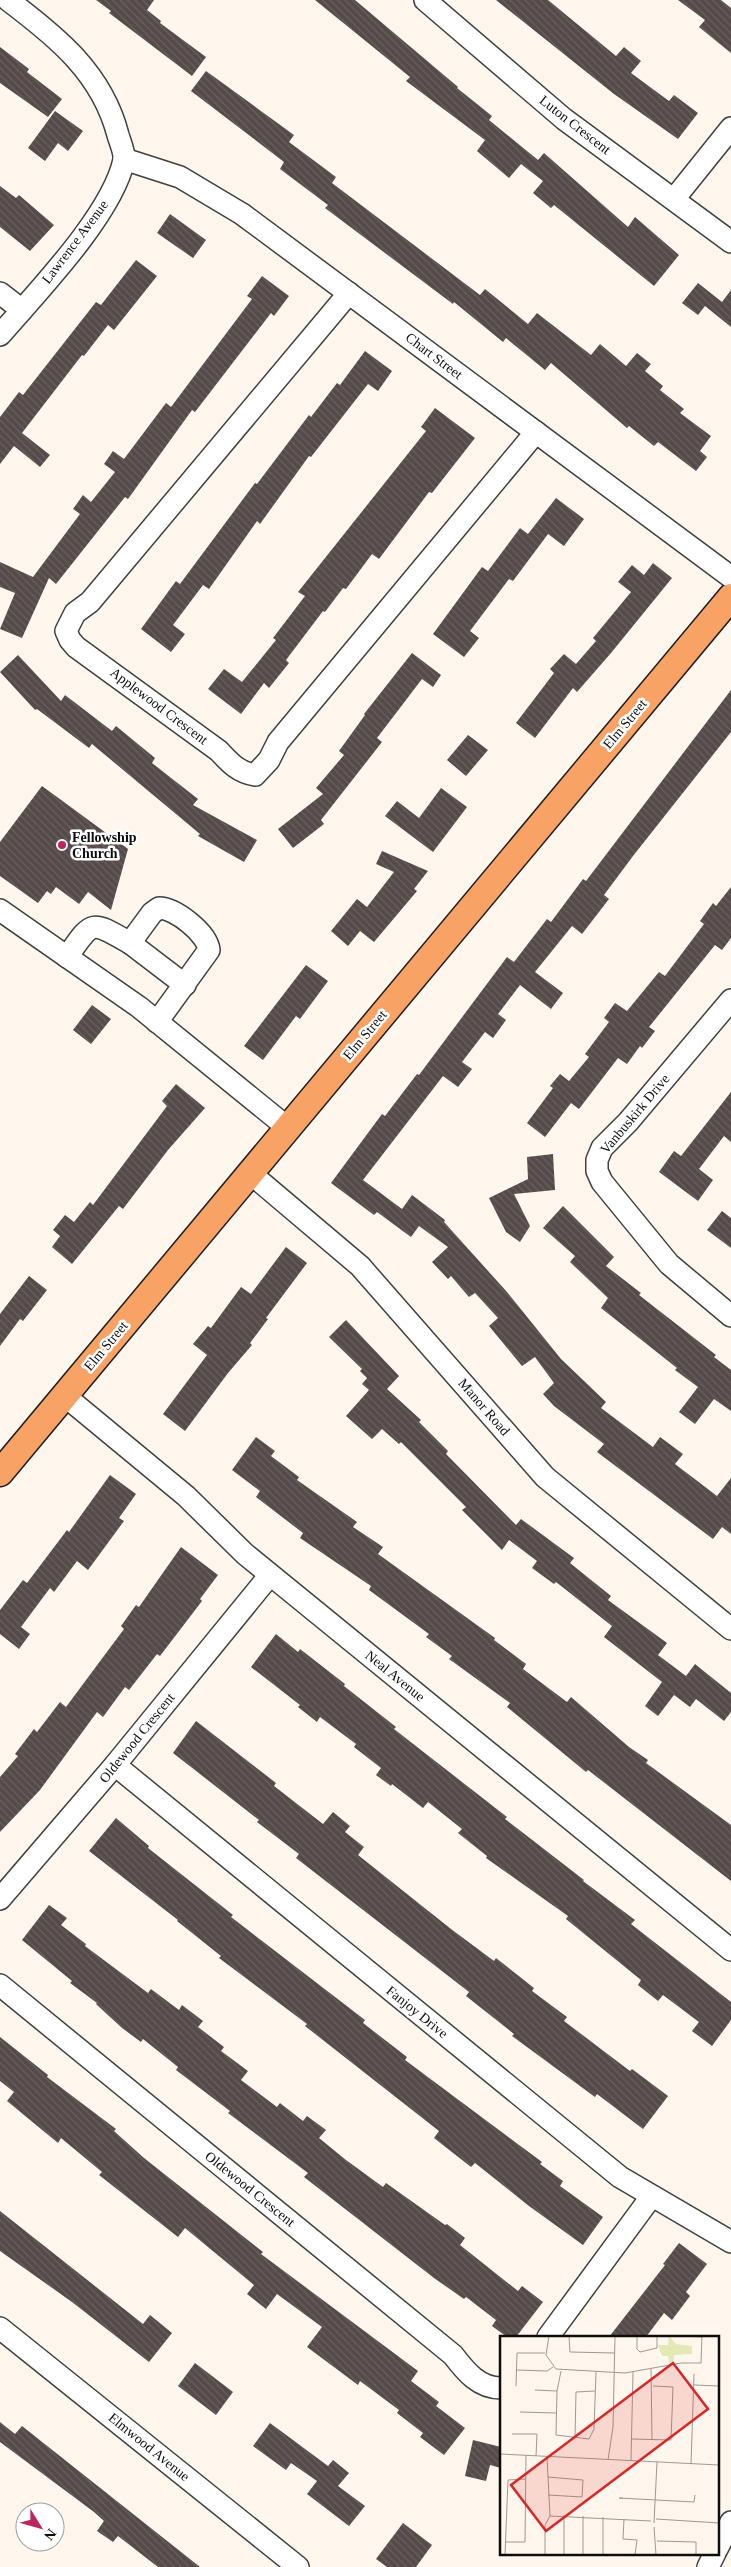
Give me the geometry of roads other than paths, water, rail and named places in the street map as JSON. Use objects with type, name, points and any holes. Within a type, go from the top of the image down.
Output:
[{"type":"main road","name":"Elm Street","points":[[0,1473],[731,597]]},
{"type":"street","points":[[8,0],[62,44],[96,82],[114,118],[124,159]]},
{"type":"street","name":"Luton Crescent","points":[[425,0],[564,119],[731,242]]},
{"type":"street","points":[[674,199],[731,128]]},
{"type":"street","name":"Chart Street","points":[[124,159],[180,177],[212,194],[349,293],[731,577]]},
{"type":"street","name":"Lawrence Avenue","points":[[0,336],[105,205],[124,159]]},
{"type":"street","points":[[0,293],[22,310]]},
{"type":"street","name":"Applewood Crescent","points":[[349,293],[90,602],[75,613],[66,631],[76,647],[219,751],[234,767],[244,773],[255,775],[263,769],[278,742],[536,432]]},
{"type":"street","points":[[130,943],[152,913],[159,908],[171,909],[206,937],[209,950],[205,958],[157,1022]]},
{"type":"street","points":[[0,910],[157,1022],[288,1128]]},
{"type":"street","points":[[67,956],[88,928],[103,927],[130,943],[185,985]]},
{"type":"street","name":"Vanbuskirk Drive","points":[[728,1008],[628,1122],[602,1148],[597,1160],[597,1171],[602,1182],[669,1264],[731,1316]]},
{"type":"street","name":"Manor Road","points":[[250,1173],[360,1266],[545,1477],[731,1629]]},
{"type":"street","name":"Neal Avenue","points":[[65,1396],[186,1496],[245,1554],[270,1575],[731,1950]]},
{"type":"street","name":"Oldewood Crescent","points":[[0,1899],[115,1765],[270,1575]]},
{"type":"street","name":"Fanjoy Drive","points":[[115,1765],[600,2162],[651,2197],[731,2242]]},
{"type":"street","name":"Oldewood Crescent","points":[[0,1985],[453,2355],[478,2382],[489,2387],[500,2388]]},
{"type":"street","points":[[549,2336],[651,2197]]},
{"type":"street","name":"Elmwood Avenue","points":[[0,2328],[298,2567]]},
{"type":"street","points":[[718,2548],[731,2522]]},
{"type":"street","points":[[708,2567],[714,2554]]},
{"type":"place","name":"Fellowship Church","points":[[62,845]]}]
